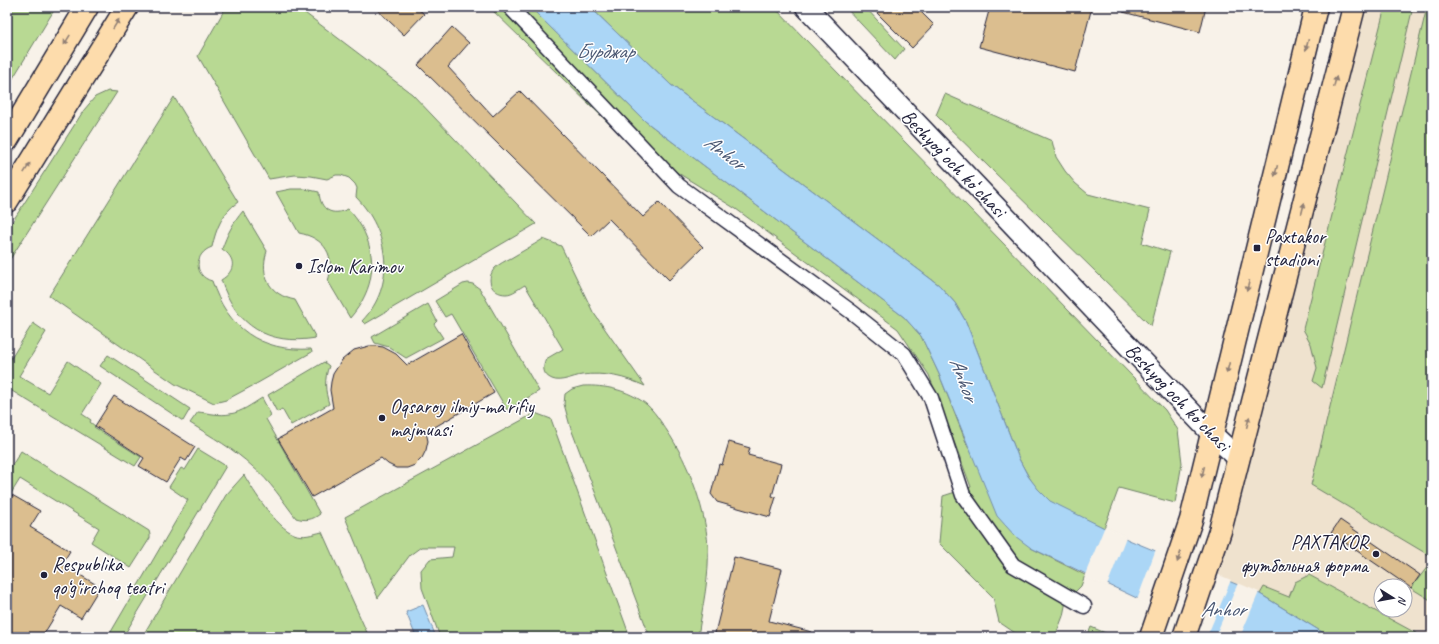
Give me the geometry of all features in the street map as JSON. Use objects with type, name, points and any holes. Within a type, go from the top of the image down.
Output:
[{"type":"main road","points":[[7,140],[87,7]]},
{"type":"main road","points":[[7,201],[127,7]]},
{"type":"main road","points":[[1151,637],[1191,520],[1316,7]]},
{"type":"main road","points":[[1184,637],[1220,531],[1239,459],[1349,8]]},
{"type":"street","points":[[510,7],[679,186],[853,313],[904,354],[931,398],[963,495],[1013,565],[1084,606]]},
{"type":"street","name":"Beshyogʻoch koʻchasi","points":[[806,7],[1214,427]]},
{"type":"street","name":"Beshyogʻoch koʻchasi","points":[[817,7],[911,110],[1078,279],[1214,427],[1239,459]]},
{"type":"shaded area","points":[[1354,7],[1432,7],[1432,637],[1287,637],[1185,596],[1220,531]]},
{"type":"green space","points":[[7,7],[56,7],[7,88]]},
{"type":"green space","points":[[226,7],[297,7],[412,94],[536,224],[365,324],[362,321],[373,307],[380,291],[384,275],[382,242],[376,226],[356,197],[357,188],[349,178],[341,175],[336,175],[327,179],[295,175],[269,179],[198,56]]},
{"type":"green space","points":[[489,7],[530,7],[645,121],[904,317],[921,336],[939,374],[968,447],[1031,548],[1085,575],[1081,586],[1066,601],[1063,616],[1055,637],[1021,637],[999,622],[993,597],[939,543],[943,496],[971,487],[929,375],[898,329],[736,209],[628,142]]},
{"type":"green space","points":[[590,7],[774,7],[1165,410],[1178,430],[1182,463],[1175,503],[1119,488],[1104,528],[1063,509],[1046,498],[1032,482],[1019,459],[966,322],[955,303],[939,285],[671,85]]},
{"type":"green space","points":[[845,7],[865,7],[904,49],[895,60]]},
{"type":"green space","points":[[1385,7],[1413,7],[1322,388],[1313,381],[1317,368],[1311,344],[1303,329]]},
{"type":"green space","points":[[1427,7],[1432,7],[1432,557],[1311,485]]},
{"type":"green space","points":[[108,91],[117,92],[7,264],[7,230],[84,110],[95,97]]},
{"type":"green space","points":[[945,94],[1052,141],[1056,157],[1065,171],[1075,183],[1088,194],[1150,210],[1142,243],[1170,252],[1151,326],[936,115]]},
{"type":"green space","points":[[174,97],[238,202],[232,206],[220,222],[212,247],[206,250],[199,259],[198,264],[201,274],[212,281],[227,312],[248,334],[277,346],[293,349],[311,349],[312,352],[226,400],[214,403],[175,384],[49,296]]},
{"type":"green space","points":[[291,189],[305,189],[319,192],[324,207],[332,212],[348,209],[356,218],[367,238],[372,261],[369,284],[365,295],[350,318],[328,281],[330,264],[329,256],[326,250],[316,239],[299,233],[276,192]]},
{"type":"green space","points":[[243,211],[267,251],[264,268],[269,283],[279,294],[295,300],[316,338],[299,340],[283,339],[269,335],[256,329],[245,321],[235,310],[227,296],[221,280],[232,269],[232,260],[230,256],[222,249],[226,238]]},
{"type":"green space","points":[[543,239],[561,246],[593,312],[645,386],[630,380],[607,375],[590,374],[556,380],[552,379],[545,373],[544,365],[546,359],[563,349],[525,285],[514,292],[506,294],[493,289],[490,281],[490,277],[495,268]]},
{"type":"green space","points":[[463,284],[473,284],[480,289],[539,391],[507,410],[451,314],[445,317],[435,301]]},
{"type":"green space","points":[[428,304],[437,321],[434,324],[443,338],[406,358],[389,347],[375,343],[372,337]]},
{"type":"green space","points":[[33,323],[46,332],[19,376],[48,393],[68,361],[101,384],[82,414],[91,420],[90,422],[95,426],[94,427],[141,457],[135,466],[7,388],[7,365]]},
{"type":"green space","points":[[108,355],[190,409],[183,421],[100,366]]},
{"type":"green space","points":[[324,362],[329,366],[326,376],[326,385],[329,404],[291,425],[282,409],[277,412],[268,395]]},
{"type":"green space","points":[[583,386],[600,386],[616,389],[632,395],[646,404],[670,435],[686,465],[693,481],[703,514],[708,546],[707,580],[698,637],[650,637],[570,426],[564,404],[565,394],[572,389]]},
{"type":"green space","points":[[262,398],[271,415],[266,419],[320,514],[314,518],[306,520],[296,518],[265,478],[231,449],[190,423],[198,412],[226,415],[243,410]]},
{"type":"green space","points":[[535,413],[551,419],[630,637],[440,637],[422,588],[421,570],[430,559],[452,557],[454,547],[421,547],[410,555],[378,598],[345,517]]},
{"type":"green space","points":[[198,449],[226,466],[123,637],[108,637],[188,500],[169,487],[181,468],[185,470]]},
{"type":"green space","points":[[21,451],[149,531],[150,538],[131,568],[91,542],[99,528],[20,479],[7,500],[7,473]]},
{"type":"green space","points":[[244,475],[273,517],[287,530],[301,536],[322,532],[369,637],[142,637],[226,495]]},
{"type":"green space","points":[[1432,561],[1432,601],[1413,589],[1413,585]]},
{"type":"green space","points":[[1309,575],[1373,610],[1373,618],[1388,618],[1423,637],[1330,637],[1260,594],[1264,587],[1289,597],[1295,582]]},
{"type":"green space","points":[[1091,627],[1115,637],[1087,637]]},
{"type":"water","name":"Anhor","points":[[530,7],[590,7],[671,85],[939,285],[955,303],[966,322],[1019,459],[1028,476],[1050,501],[1129,540],[1260,594],[1330,637],[1219,637],[1031,548],[1015,536],[997,516],[939,374],[921,336],[904,317],[645,121]]},
{"type":"water","points":[[423,605],[436,637],[416,637],[406,612]]},
{"type":"pier","points":[[1105,526],[1126,537],[1107,586],[1084,577]]},
{"type":"pier","points":[[1156,549],[1231,580],[1208,634],[1137,600]]},
{"type":"pier","points":[[1238,583],[1259,592],[1240,637],[1215,637]]},
{"type":"building","points":[[374,7],[416,7],[424,14],[404,35]]},
{"type":"building","points":[[871,7],[916,7],[934,25],[912,48]]},
{"type":"building","points":[[990,7],[1092,7],[1075,72],[979,47]]},
{"type":"building","points":[[1124,7],[1206,7],[1200,32],[1123,12]]},
{"type":"building","points":[[452,27],[469,43],[448,67],[493,116],[520,91],[643,217],[659,202],[703,247],[669,280],[609,219],[591,236],[418,65]]},
{"type":"building","name":"Oqsaroy ilmiy-ma'rifiy majmuasi","points":[[461,334],[494,393],[426,432],[428,441],[426,450],[422,458],[415,465],[407,468],[396,468],[381,458],[312,497],[278,439],[333,408],[330,390],[331,382],[333,374],[342,360],[354,350],[369,346],[376,346],[383,347],[396,354],[407,365]]},
{"type":"building","points":[[114,396],[195,447],[186,461],[181,458],[166,482],[139,466],[144,458],[95,426]]},
{"type":"building","points":[[729,442],[750,448],[748,455],[781,464],[772,496],[776,497],[770,517],[717,502],[711,494],[719,464],[722,465]]},
{"type":"building","name":"Respublika qo‘g‘irchoq teatri","points":[[12,495],[40,511],[30,527],[70,551],[62,564],[100,587],[81,618],[61,606],[42,637],[7,637],[7,504]]},
{"type":"building","name":"PAXTAKOR футбольная форма","points":[[1340,520],[1420,575],[1413,585],[1413,578],[1396,578],[1331,533]]},
{"type":"building","points":[[734,557],[782,569],[769,621],[812,632],[811,637],[714,637]]},
{"type":"place","name":"Paxtakor stadioni","points":[[1257,248]]},
{"type":"place","name":"Islom Karimov","points":[[299,266]]},
{"type":"place","name":"Oqsaroy ilmiy-ma'rifiy majmuasi","points":[[382,418]]},
{"type":"place","name":"PAXTAKOR футбольная форма","points":[[1376,554]]},
{"type":"place","name":"Respublika qo‘g‘irchoq teatri","points":[[44,575]]},
{"type":"water label","name":"Бурджар","points":[[605,51]]}]
